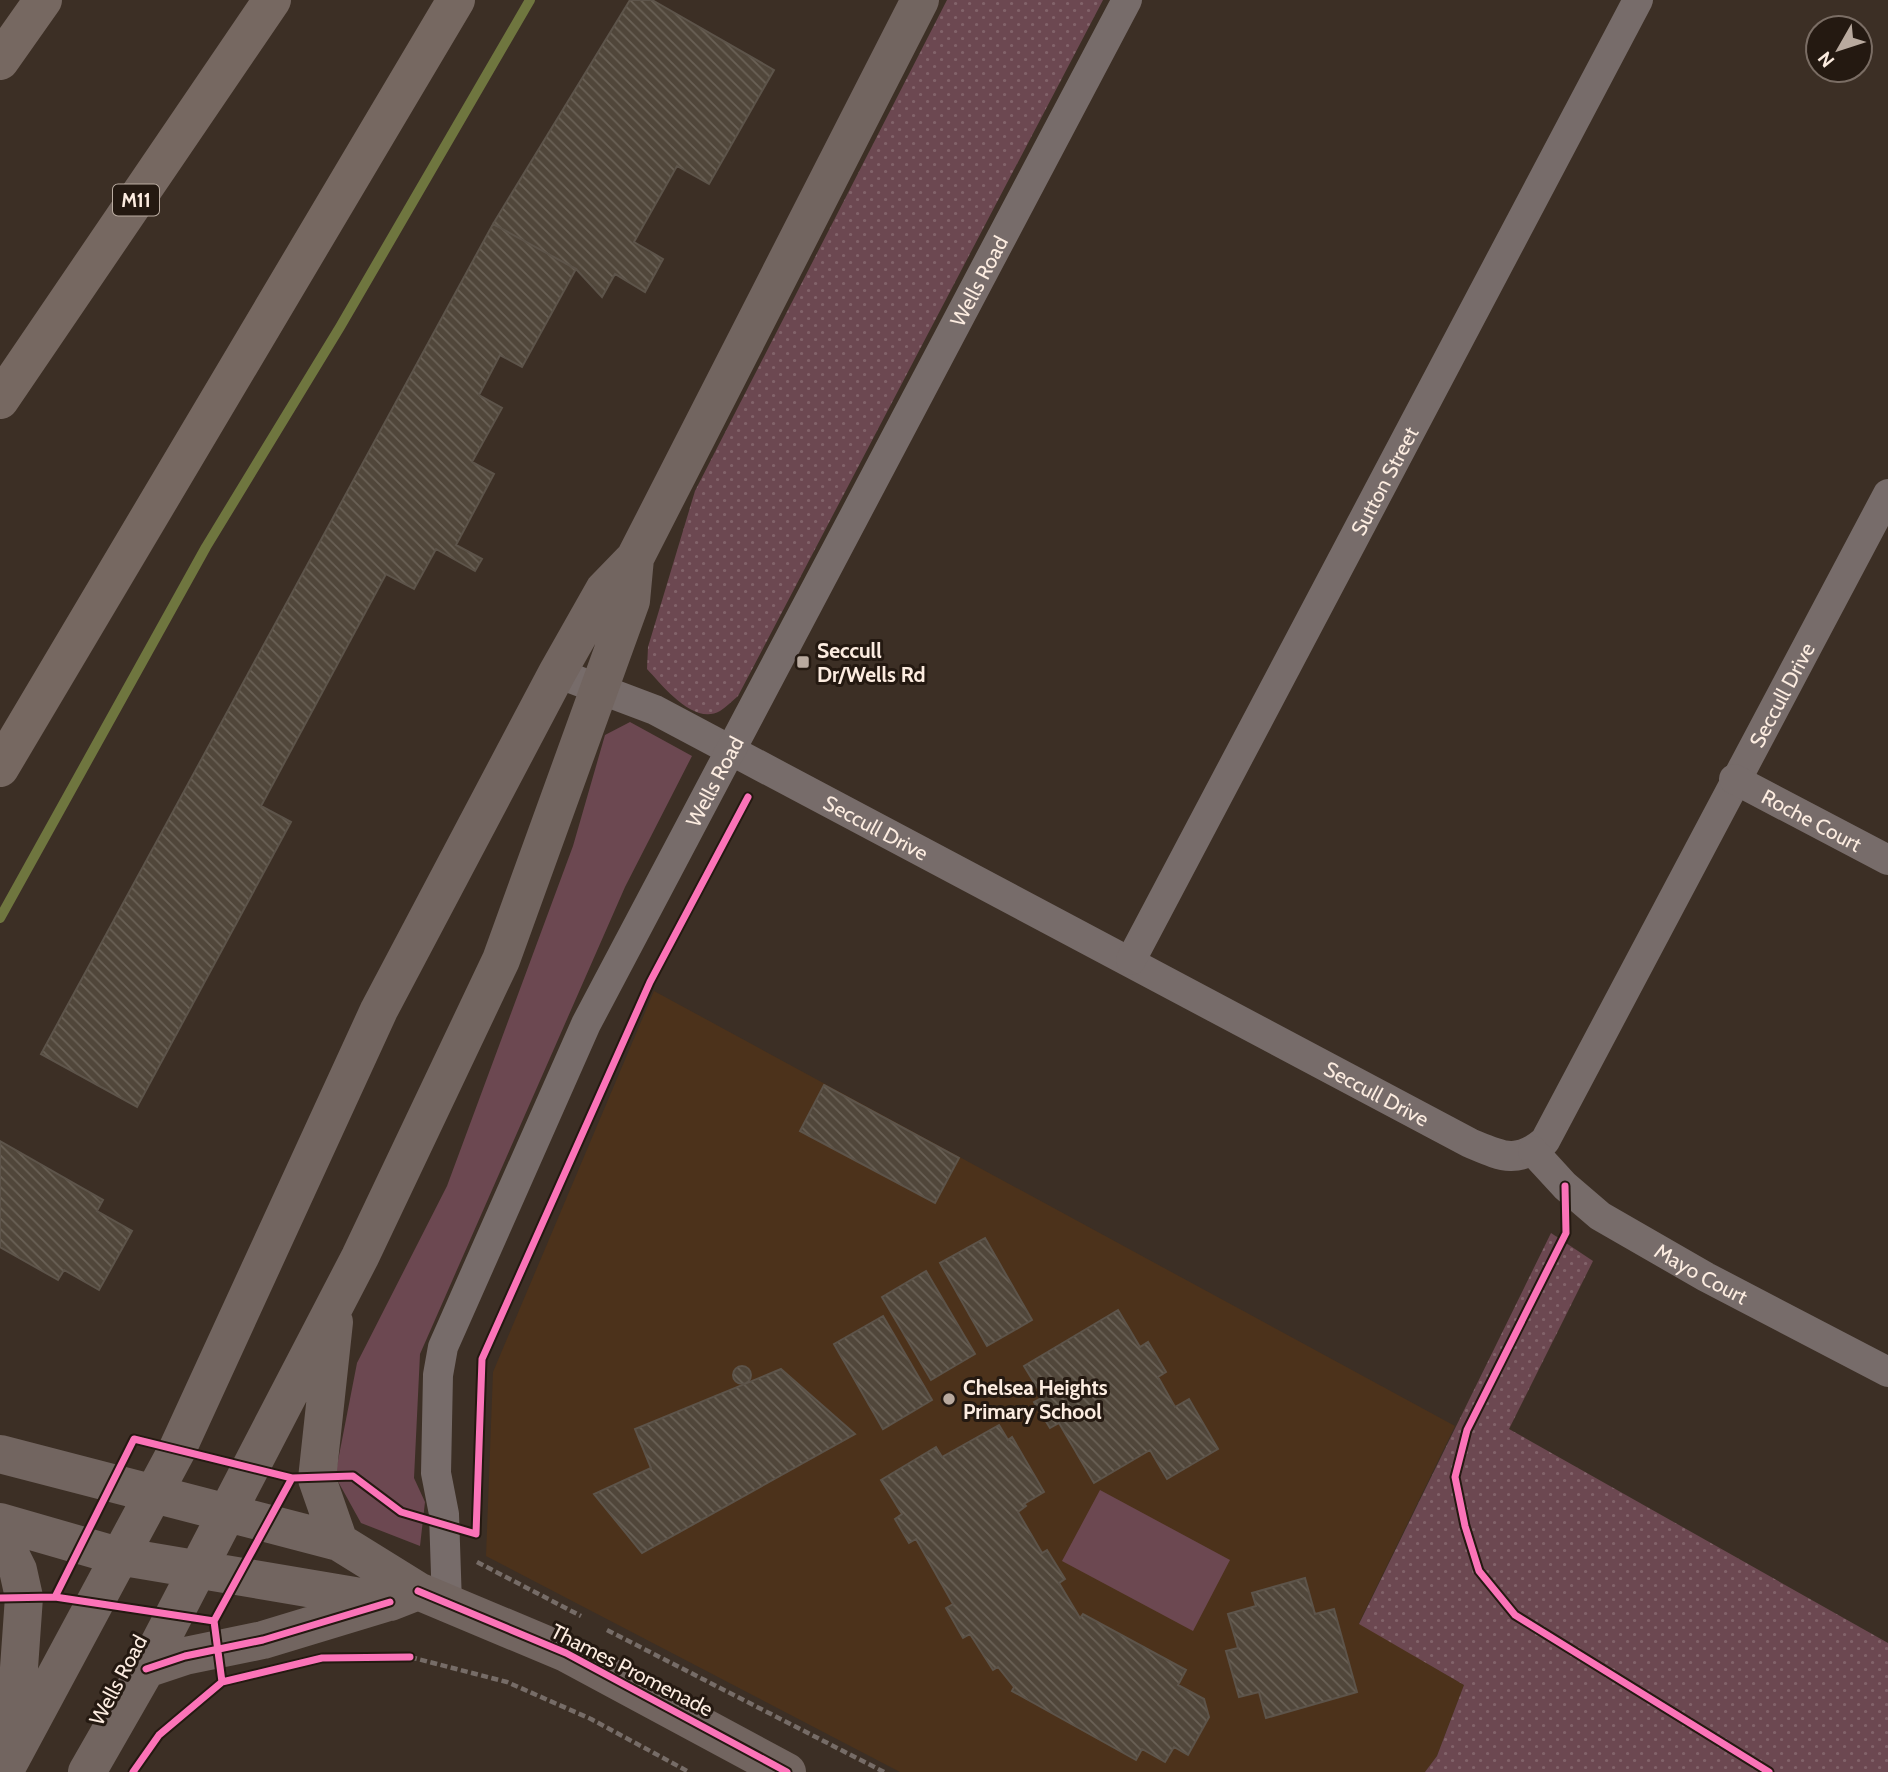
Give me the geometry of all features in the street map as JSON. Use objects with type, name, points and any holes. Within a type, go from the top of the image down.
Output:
[{"type":"highway","points":[[0,61],[43,0]]},
{"type":"highway","name":"M11","points":[[0,400],[272,0]]},
{"type":"highway","points":[[0,768],[456,0]]},
{"type":"main road","name":"Wells Road","points":[[9,1764],[152,1496],[219,1363],[379,1010],[557,673],[604,590],[635,558],[920,0]]},
{"type":"main road","name":"Wells Road","points":[[87,1772],[146,1669],[336,1303],[501,960],[631,601],[635,558]]},
{"type":"main road","points":[[336,1303],[317,1479],[339,1542]]},
{"type":"main road","name":"Thames Promenade","points":[[0,1454],[152,1496],[226,1512],[339,1542],[418,1599]]},
{"type":"main road","name":"Thames Promenade","points":[[0,1522],[118,1556],[418,1599],[566,1653],[787,1772]]},
{"type":"main road","points":[[0,1534],[18,1570],[24,1597],[9,1764]]},
{"type":"main road","points":[[146,1669],[185,1656],[263,1640],[418,1599]]},
{"type":"street","name":"Wells Road","points":[[418,1599],[444,1514],[436,1473],[440,1354],[586,1024],[1127,0]]},
{"type":"street","name":"Sutton Street","points":[[1131,960],[1639,0]]},
{"type":"street","name":"Seccull Drive","points":[[557,673],[655,710],[1131,960],[1470,1143],[1497,1154],[1519,1157],[1533,1151],[1545,1141],[1734,779],[1888,494]]},
{"type":"street","name":"Roche Court","points":[[1734,779],[1888,860]]},
{"type":"street","name":"Mayo Court","points":[[1533,1151],[1565,1186],[1600,1216],[1706,1277],[1888,1372]]},
{"type":"path","points":[[475,1561],[586,1619]]},
{"type":"path","points":[[599,1625],[884,1772]]},
{"type":"path","points":[[398,1657],[410,1657],[507,1682],[591,1719],[689,1772]]},
{"type":"shaded area","points":[[947,0],[1103,0],[738,696],[720,711],[700,713],[670,694],[647,669],[648,647],[695,491]]},
{"type":"shaded area","points":[[630,722],[692,756],[625,887],[420,1354],[414,1478],[425,1502],[420,1546],[361,1523],[335,1476],[357,1363],[447,1186],[573,846],[605,735]]},
{"type":"shaded area","name":"Chelsea Heights Primary School","points":[[654,991],[1455,1426],[1359,1623],[1464,1685],[1437,1756],[1425,1772],[900,1772],[486,1556],[493,1372]]},
{"type":"shaded area","points":[[1551,1233],[1593,1261],[1509,1429],[1888,1643],[1888,1772],[1425,1772],[1437,1756],[1464,1685],[1359,1624]]},
{"type":"shaded area","points":[[1100,1490],[1230,1560],[1193,1631],[1062,1561]]},
{"type":"building","points":[[630,0],[652,0],[774,70],[709,184],[677,166],[634,242],[663,259],[645,292],[615,274],[602,297],[576,269],[493,224]]},
{"type":"building","points":[[493,224],[576,269],[522,367],[500,355],[479,395],[502,408],[472,462],[494,474],[456,545],[482,559],[475,571],[436,549],[414,589],[386,574],[261,806],[291,822],[137,1107],[41,1054]]},
{"type":"building","points":[[824,1085],[959,1158],[935,1203],[800,1131]]},
{"type":"building","points":[[0,1141],[103,1200],[97,1211],[132,1231],[99,1290],[64,1270],[58,1280],[0,1247]]},
{"type":"building","points":[[985,1238],[1032,1320],[987,1346],[940,1263]]},
{"type":"building","points":[[926,1271],[975,1354],[931,1380],[882,1297]]},
{"type":"building","points":[[1118,1310],[1140,1347],[1148,1342],[1166,1372],[1158,1377],[1175,1407],[1189,1399],[1218,1449],[1167,1479],[1150,1450],[1094,1483],[1059,1423],[1050,1428],[1034,1402],[1043,1397],[1024,1366]]},
{"type":"building","points":[[883,1316],[932,1400],[883,1429],[834,1344]]},
{"type":"building","points":[[742,1366],[748,1369],[751,1375],[748,1381],[742,1384],[736,1381],[733,1375],[736,1369]]},
{"type":"building","points":[[781,1369],[855,1434],[642,1553],[594,1494],[651,1468],[635,1429]]},
{"type":"building","points":[[999,1425],[1008,1440],[1012,1437],[1044,1492],[1024,1504],[1026,1506],[1018,1512],[1042,1553],[1047,1550],[1065,1579],[1059,1583],[1080,1618],[1083,1614],[1186,1670],[1178,1685],[1204,1699],[1209,1717],[1188,1755],[1174,1747],[1165,1762],[1142,1749],[1136,1760],[1012,1691],[1014,1687],[998,1667],[993,1670],[970,1634],[963,1638],[946,1608],[953,1604],[916,1539],[909,1543],[895,1519],[902,1514],[881,1480],[936,1447],[942,1457]]},
{"type":"building","points":[[1305,1578],[1315,1614],[1334,1609],[1357,1692],[1266,1718],[1259,1692],[1239,1697],[1226,1651],[1238,1648],[1228,1614],[1256,1606],[1252,1593]]},
{"type":"waterway","points":[[0,918],[206,547],[340,327],[530,0]]},
{"type":"cycle path","points":[[222,1682],[214,1621],[292,1478],[353,1476],[401,1512],[476,1534],[482,1359],[650,982],[748,797]]},
{"type":"cycle path","points":[[1565,1186],[1566,1233],[1467,1430],[1455,1477],[1465,1526],[1479,1571],[1515,1615],[1769,1772]]},
{"type":"cycle path","points":[[0,1598],[55,1597],[134,1439],[292,1478]]},
{"type":"cycle path","points":[[418,1591],[566,1653],[787,1772]]},
{"type":"cycle path","points":[[55,1597],[214,1621]]},
{"type":"cycle path","points":[[146,1669],[185,1656],[263,1640],[390,1602]]},
{"type":"cycle path","points":[[133,1772],[159,1735],[222,1682],[322,1658],[410,1657]]},
{"type":"place","name":"Seccull Dr/Wells Rd","points":[[803,662]]},
{"type":"place","name":"Chelsea Heights Primary School","points":[[949,1399]]}]
